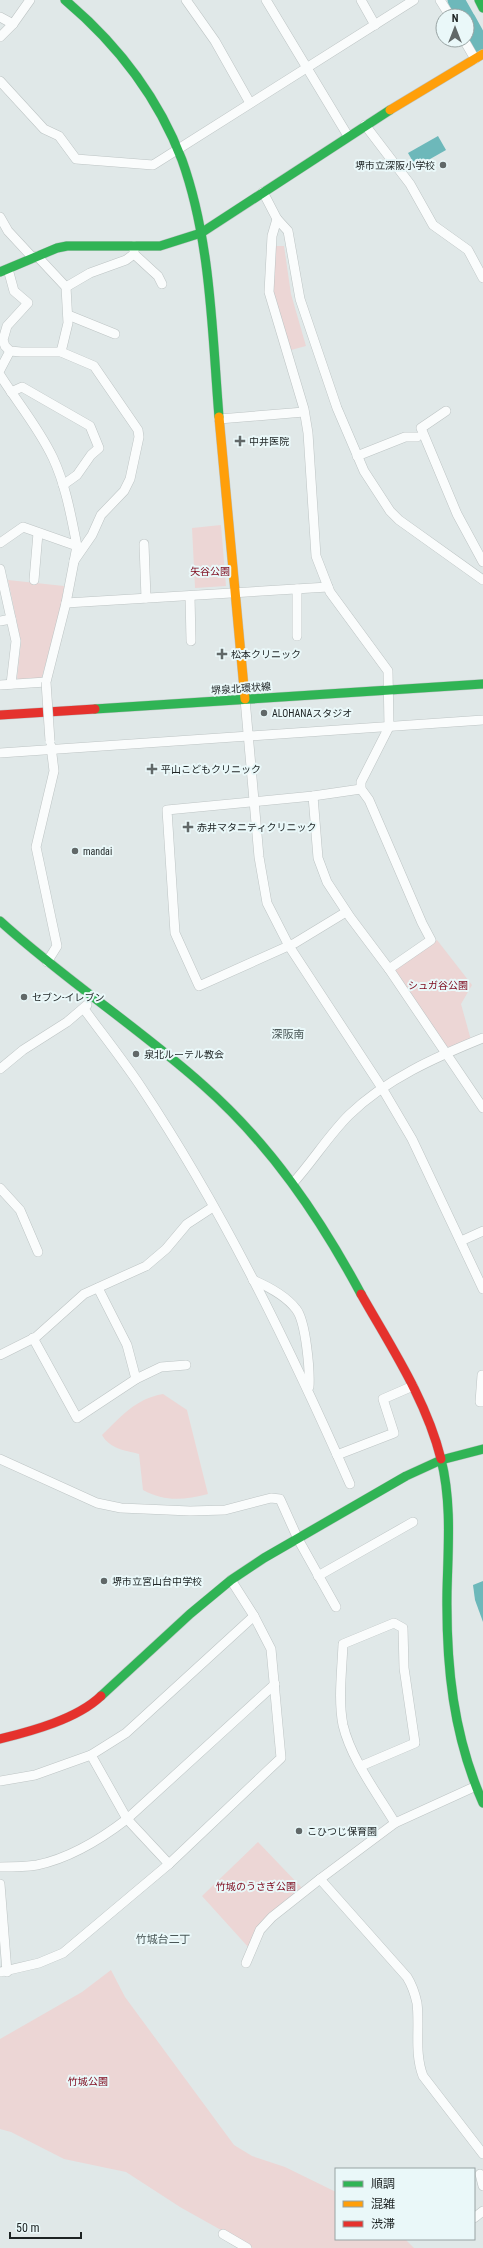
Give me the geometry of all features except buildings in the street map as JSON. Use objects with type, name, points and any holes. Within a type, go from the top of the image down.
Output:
[{"type":"street","points":[[0,37],[13,24],[30,0]]},
{"type":"street","points":[[65,0],[99,32],[144,86],[170,131],[177,149],[187,176],[201,234],[260,857],[267,903],[289,946],[382,1088],[412,1139],[483,1289]]},
{"type":"street","points":[[186,0],[215,41],[250,103]]},
{"type":"street","points":[[266,0],[348,136]]},
{"type":"street","points":[[360,0],[375,25]]},
{"type":"street","points":[[0,81],[44,129],[59,136],[76,159],[153,165],[414,0]]},
{"type":"street","points":[[479,0],[483,8]]},
{"type":"street","points":[[0,17],[13,24]]},
{"type":"street","points":[[74,561],[92,535],[101,515],[124,491],[130,479],[139,437],[138,430],[94,366],[61,352],[10,351],[5,346],[3,340],[7,326],[28,303],[14,291],[4,270],[67,246],[134,250],[160,246],[201,234],[365,124],[478,57],[471,48]]},
{"type":"street","points":[[365,124],[410,184],[434,225],[468,250],[483,278]]},
{"type":"street","points":[[263,192],[277,219],[288,231],[300,299],[322,367],[364,471],[390,511],[399,520],[483,580]]},
{"type":"street","points":[[0,217],[8,231],[66,287],[68,323],[61,352]]},
{"type":"street","points":[[277,219],[272,236],[269,292],[304,412],[308,433],[316,556],[328,587],[388,671],[389,727],[361,782],[361,789],[369,800],[422,923],[431,940],[389,969]]},
{"type":"street","points":[[134,250],[158,276],[162,284]]},
{"type":"street","points":[[66,287],[90,273],[126,260],[134,250]]},
{"type":"street","points":[[68,314],[115,334]]},
{"type":"street","points":[[0,370],[10,351]]},
{"type":"street","points":[[1,379],[38,432],[53,457],[63,485],[77,546],[66,603],[46,682],[50,741],[54,771],[36,847],[57,946],[47,962]]},
{"type":"street","points":[[11,392],[22,387],[90,426],[99,448],[91,455],[77,475],[63,485]]},
{"type":"street","points":[[446,411],[421,428],[457,514],[483,562]]},
{"type":"street","points":[[219,419],[304,412]]},
{"type":"street","points":[[357,456],[405,437],[417,437]]},
{"type":"street","points":[[0,543],[23,527],[77,546]]},
{"type":"street","points":[[34,580],[38,533]]},
{"type":"street","points":[[144,544],[146,598]]},
{"type":"street","points":[[0,568],[16,641],[11,684]]},
{"type":"street","points":[[66,603],[328,587]]},
{"type":"street","points":[[297,589],[297,636]]},
{"type":"street","points":[[190,596],[191,641]]},
{"type":"street","points":[[0,621],[11,619]]},
{"type":"street","points":[[0,685],[46,682]]},
{"type":"street","name":"堺泉北環状線","points":[[0,715],[483,684]]},
{"type":"street","points":[[0,754],[483,720]]},
{"type":"street","points":[[346,912],[289,946],[199,986],[174,933],[166,810],[313,796],[361,789]]},
{"type":"street","points":[[313,796],[318,858],[327,882],[346,912],[389,969],[445,1053],[483,1106]]},
{"type":"street","points":[[0,921],[47,962],[92,998],[158,1047],[205,1087],[240,1122],[293,1183],[332,1242],[413,1386],[429,1420],[446,1482],[448,1512],[448,1674],[462,1742],[474,1787],[483,1803]]},
{"type":"street","points":[[0,1068],[23,1050],[67,1022],[84,1009],[92,998]]},
{"type":"street","points":[[84,1009],[140,1086],[213,1207],[283,1334],[309,1389],[350,1484]]},
{"type":"street","points":[[293,1183],[349,1116],[382,1088],[445,1053],[483,1038]]},
{"type":"street","points":[[0,1188],[20,1210],[38,1252]]},
{"type":"street","points":[[0,1355],[34,1338],[84,1294],[146,1266],[166,1248],[187,1224],[213,1207]]},
{"type":"street","points":[[461,1241],[483,1231]]},
{"type":"street","points":[[252,1280],[264,1284],[286,1299],[296,1308],[301,1316],[310,1373],[309,1389]]},
{"type":"street","points":[[98,1288],[127,1345],[136,1379]]},
{"type":"street","points":[[34,1338],[77,1418],[136,1379],[160,1367],[186,1365]]},
{"type":"street","points":[[482,1375],[480,1402],[483,1402]]},
{"type":"street","points":[[337,1454],[394,1434],[383,1399],[413,1386]]},
{"type":"street","points":[[0,1739],[38,1730],[93,1704],[190,1614],[231,1580],[264,1558],[406,1476],[441,1460],[483,1449]]},
{"type":"street","points":[[0,1459],[96,1503],[122,1508],[190,1511],[225,1510],[271,1498],[280,1499],[298,1539],[336,1608]]},
{"type":"street","points":[[318,1576],[413,1522]]},
{"type":"street","points":[[0,1884],[3,1972],[39,1963],[63,1953],[169,1864],[281,1758],[271,1649],[254,1616],[231,1580]]},
{"type":"street","points":[[0,1781],[35,1775],[91,1755],[126,1733],[254,1616]]},
{"type":"street","points":[[361,1766],[415,1743],[404,1668],[403,1628],[394,1623],[343,1644],[343,1724],[348,1739],[361,1766],[395,1823]]},
{"type":"street","points":[[0,1867],[37,1865],[86,1847],[127,1819],[275,1684]]},
{"type":"street","points":[[91,1755],[127,1819],[169,1864]]},
{"type":"street","points":[[246,1963],[260,1930],[272,1917],[320,1879],[395,1823],[474,1787]]},
{"type":"street","points":[[320,1879],[407,1977],[414,1992],[417,2004],[419,2066],[423,2076],[483,2154]]},
{"type":"street","points":[[479,2174],[483,2186]]},
{"type":"street","points":[[475,2217],[483,2211]]},
{"type":"street","points":[[223,2234],[247,2248]]},
{"type":"green space","points":[[275,246],[284,246],[291,294],[306,346],[291,350],[273,291]]},
{"type":"green space","name":"矢谷公園","points":[[221,525],[226,586],[195,588],[192,528]]},
{"type":"green space","points":[[8,580],[64,586],[63,602],[42,677],[38,680],[20,681],[17,678],[21,642]]},
{"type":"green space","name":"シュガ谷公園","points":[[437,940],[472,985],[461,1004],[471,1040],[452,1048],[446,1046],[394,970]]},
{"type":"green space","points":[[163,1394],[187,1410],[208,1494],[191,1498],[175,1499],[159,1497],[143,1490],[139,1454],[113,1446],[105,1440],[102,1435],[137,1404],[153,1396]]},
{"type":"green space","name":"竹城のうさぎ公園","points":[[258,1842],[302,1888],[270,1914],[258,1929],[249,1948],[202,1896]]},
{"type":"green space","name":"竹城公園","points":[[111,1970],[125,1997],[234,2145],[252,2156],[285,2167],[335,2192],[335,2240],[406,2240],[414,2248],[253,2248],[180,2207],[126,2172],[64,2159],[11,2132],[0,2129],[0,2039],[82,1992]]},
{"type":"water","points":[[438,136],[446,150],[416,167],[408,153]]},
{"type":"water","points":[[483,1581],[483,1622],[475,1600],[473,1585]]},
{"type":"waterway","points":[[456,0],[460,8]]},
{"type":"waterway","points":[[475,34],[483,48]]},
{"type":"traffic: fast","points":[[65,0],[101,34],[134,72],[161,114],[182,160],[192,191],[205,254],[212,320],[219,417]]},
{"type":"traffic: fast","points":[[479,0],[483,8]]},
{"type":"traffic: fast","points":[[0,272],[57,248],[67,246],[160,246],[201,233],[390,110]]},
{"type":"traffic: fast","points":[[95,709],[483,684]]},
{"type":"traffic: fast","points":[[0,921],[50,963],[153,1043],[203,1085],[227,1108],[271,1156],[291,1182],[328,1237],[361,1294]]},
{"type":"traffic: fast","points":[[101,1696],[190,1614],[231,1580],[264,1558],[406,1476],[441,1460],[483,1449]]},
{"type":"traffic: fast","points":[[441,1459],[447,1492],[448,1509],[447,1620],[453,1700],[465,1752],[483,1803]]},
{"type":"traffic: slow","points":[[390,110],[483,54]]},
{"type":"traffic: slow","points":[[219,417],[245,699]]},
{"type":"traffic: jam","points":[[0,715],[95,709]]},
{"type":"traffic: jam","points":[[361,1294],[396,1354],[417,1394],[441,1459]]},
{"type":"traffic: jam","points":[[0,1739],[40,1728],[67,1718],[91,1704],[101,1696]]},
{"type":"place","name":"堺市立深阪小学校","points":[[443,165]]},
{"type":"place","name":"中井医院","points":[[240,441]]},
{"type":"place","name":"松本クリニック","points":[[222,654]]},
{"type":"place","name":"ALOHANAスタジオ","points":[[264,713]]},
{"type":"place","name":"平山こどもクリニック","points":[[152,769]]},
{"type":"place","name":"赤井マタニティクリニック","points":[[188,827]]},
{"type":"place","name":"mandai","points":[[75,851]]},
{"type":"place","name":"セブン-イレブン","points":[[24,997]]},
{"type":"place","name":"泉北ルーテル教会","points":[[136,1054]]},
{"type":"place","name":"堺市立宮山台中学校","points":[[104,1581]]},
{"type":"place","name":"こひつじ保育園","points":[[299,1831]]},
{"type":"district","name":"深阪南","points":[[288,1034]]},
{"type":"district","name":"竹城台二丁","points":[[163,1939]]}]
